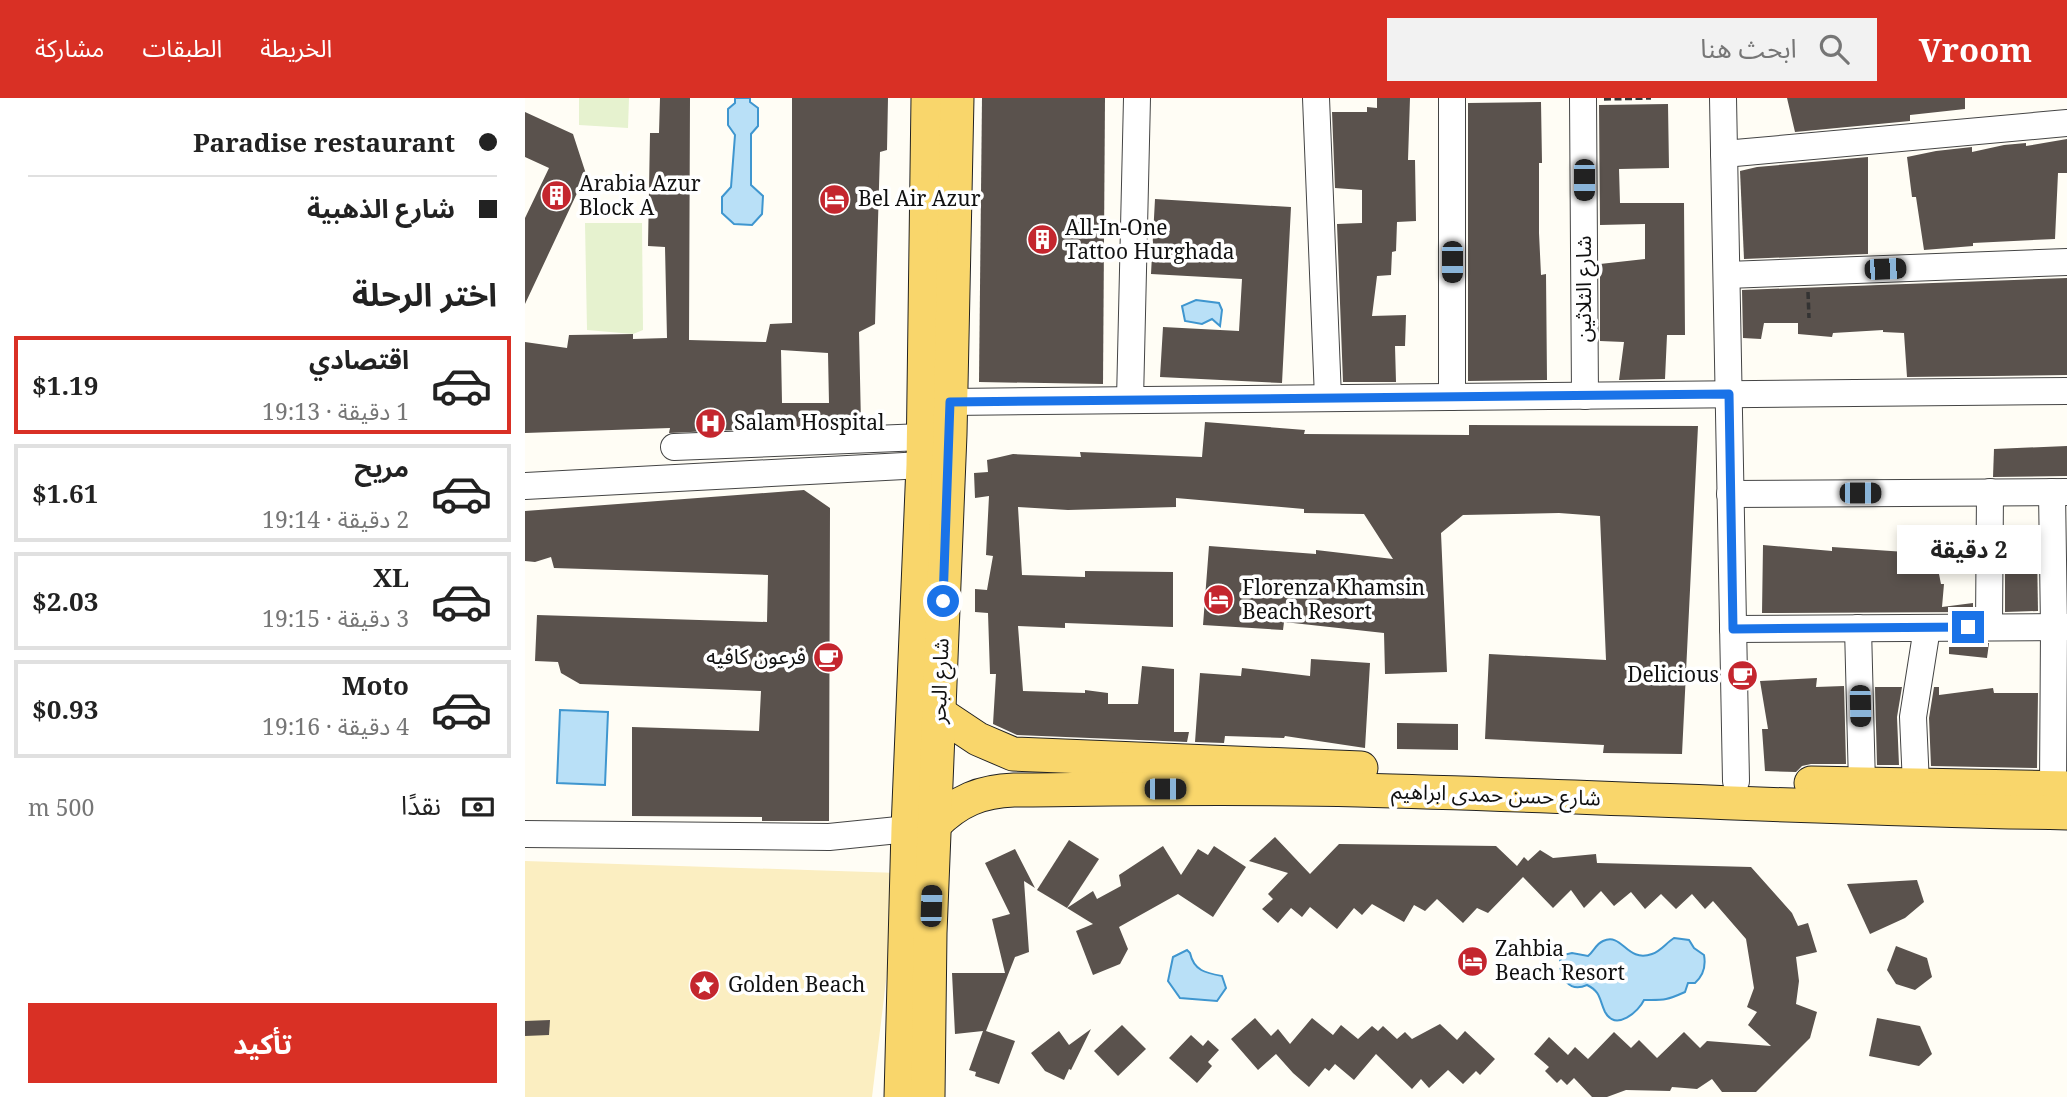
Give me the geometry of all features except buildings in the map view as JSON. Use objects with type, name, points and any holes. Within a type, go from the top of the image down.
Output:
[{"type":"main road","name":"شارع البحر","points":[[901,1097],[921,827],[927,98]]},
{"type":"main road","name":"شارع البحر","points":[[928,1097],[930,946],[921,827],[939,713],[957,98]]},
{"type":"main road","name":"شارع حسن حمدى ابراهيم","points":[[939,713],[978,740],[1013,754],[1736,781],[1916,785],[2062,796]]},
{"type":"main road","points":[[1013,754],[1007,759],[1002,772],[1008,785],[1014,790]]},
{"type":"main road","name":"شارع حسن حمدى ابراهيم","points":[[921,827],[978,794],[1014,790],[1359,790],[1919,810],[2062,796]]},
{"type":"street","points":[[1130,400],[1136,98]]},
{"type":"street","points":[[1316,98],[1328,398]]},
{"type":"street","points":[[1452,98],[1452,397]]},
{"type":"street","points":[[1723,98],[1736,781]]},
{"type":"street","name":"شارع الثلاثين","points":[[1583,99],[1585,396]]},
{"type":"street","points":[[1724,154],[2067,123]]},
{"type":"street","points":[[1727,275],[2067,262]]},
{"type":"street","points":[[950,402],[2067,391]]},
{"type":"street","points":[[674,447],[923,451]]},
{"type":"street","points":[[525,486],[923,451]]},
{"type":"street","points":[[1989,627],[1990,492]]},
{"type":"street","points":[[1730,494],[2059,492],[2062,796]]},
{"type":"street","points":[[1733,629],[2061,627]]},
{"type":"street","points":[[1858,628],[1862,784]]},
{"type":"street","points":[[1916,785],[1913,717],[1927,628]]},
{"type":"street","points":[[525,834],[829,836],[921,827]]},
{"type":"path","points":[[1583,99],[1651,98]]},
{"type":"sand","name":"Golden Beach","points":[[525,861],[899,873],[872,1097],[525,1097]]},
{"type":"green space","points":[[579,98],[629,98],[628,128],[579,125]]},
{"type":"green space","points":[[585,223],[642,223],[643,330],[633,334],[587,330]]},
{"type":"water","points":[[735,98],[750,98],[750,102],[758,108],[758,126],[751,134],[751,185],[763,196],[762,214],[752,225],[734,224],[722,213],[722,197],[731,187],[735,135],[728,125],[728,109],[735,103]]},
{"type":"water","points":[[1196,300],[1219,303],[1222,310],[1220,326],[1212,319],[1202,324],[1185,321],[1182,306]]},
{"type":"water","points":[[560,710],[608,712],[605,785],[557,783]]},
{"type":"water","points":[[1674,938],[1689,940],[1694,948],[1704,955],[1702,974],[1695,983],[1688,983],[1685,992],[1665,999],[1644,1000],[1632,1014],[1621,1020],[1610,1018],[1592,988],[1587,985],[1571,985],[1562,973],[1560,961],[1563,955],[1572,953],[1588,956],[1603,941],[1615,940],[1630,951],[1643,956],[1655,953]]},
{"type":"water","points":[[1187,950],[1198,967],[1222,976],[1226,988],[1217,1001],[1180,998],[1168,981],[1173,957]]},
{"type":"place","name":"Arabia Azur Block A","points":[[556,196]]},
{"type":"place","name":"Bel Air Azur","points":[[835,199]]},
{"type":"place","name":"All-In-One Tattoo Hurghada","points":[[1042,240]]},
{"type":"place","name":"Salam Hospital","points":[[711,423]]},
{"type":"place","name":"Florenza Khamsin Beach Resort","points":[[1219,600]]},
{"type":"place","name":"فرعون كافيه","points":[[829,657]]},
{"type":"place","name":"Delicious","points":[[1742,675]]},
{"type":"place","name":"Zahbia Beach Resort","points":[[1472,961]]},
{"type":"place","name":"Golden Beach","points":[[705,985]]},
{"type":"route","points":[[943,601],[950,402],[1729,394],[1733,629],[1968,627]]}]
